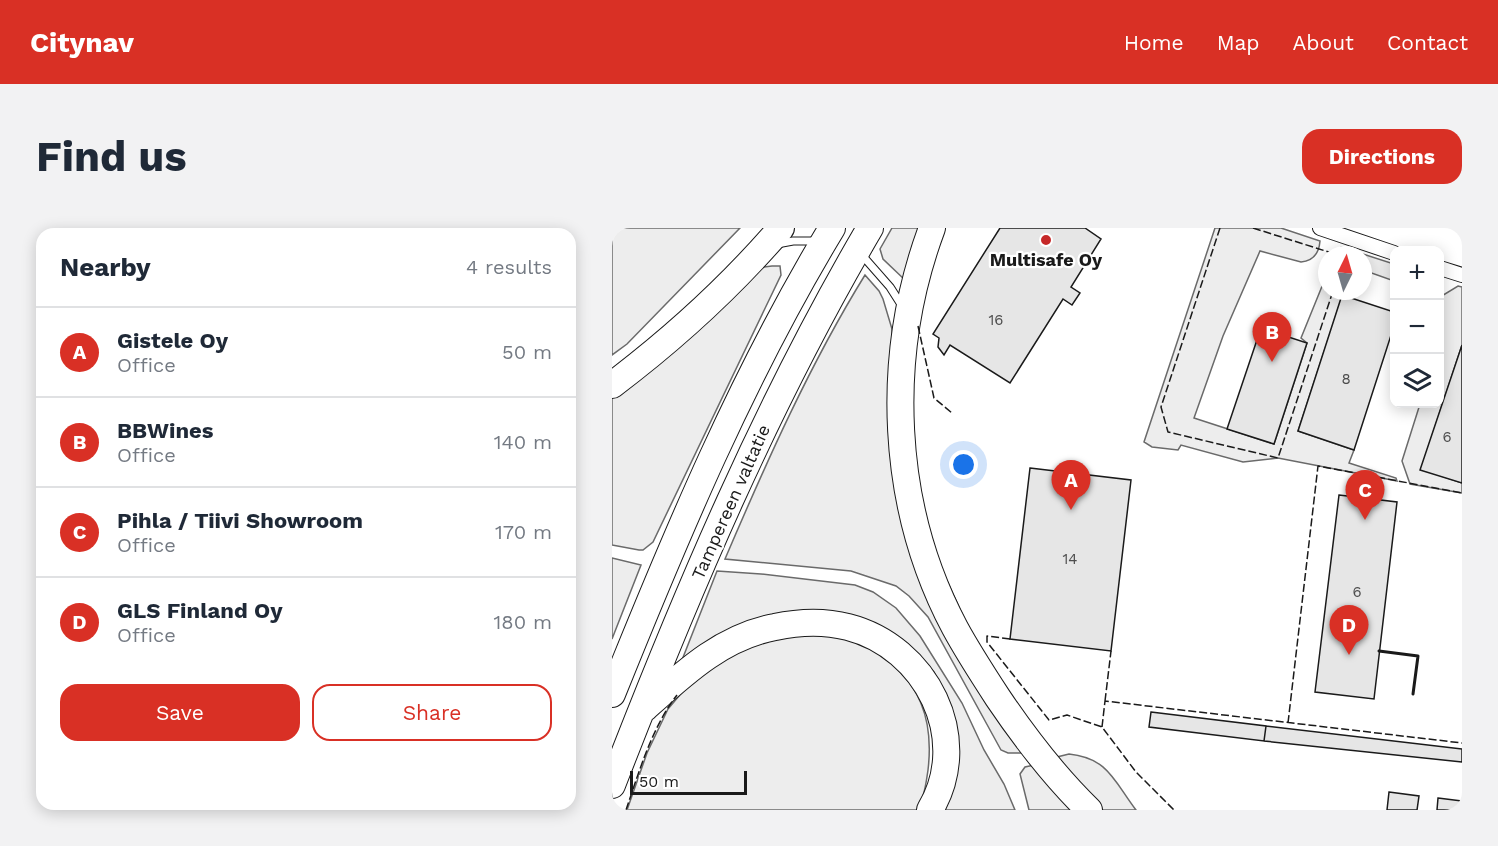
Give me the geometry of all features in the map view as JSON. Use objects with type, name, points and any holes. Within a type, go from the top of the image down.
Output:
[{"type":"highway","points":[[612,385],[640,364],[708,304],[781,228]]},
{"type":"highway","points":[[932,228],[916,279],[901,360],[902,436],[911,506],[921,545],[955,627],[985,677],[1040,756],[1089,810]]},
{"type":"highway","name":"Tampereen valtatie","points":[[612,694],[696,489],[779,323],[844,239]]},
{"type":"highway","name":"Tampereen valtatie","points":[[612,785],[727,504],[808,338],[844,239]]},
{"type":"highway","points":[[640,712],[698,662],[745,636],[776,627],[801,624],[826,624],[854,629],[883,642],[903,656],[925,681],[935,700],[945,730],[946,753],[942,782],[930,810]]},
{"type":"street","points":[[1320,228],[1390,251]]},
{"type":"street","points":[[1444,269],[1462,275]]},
{"type":"lane","points":[[765,247],[794,241],[844,239],[890,287],[908,316]]},
{"type":"shaded area","points":[[612,228],[740,228],[627,344],[612,355]]},
{"type":"shaded area","points":[[892,228],[924,228],[906,281],[883,259],[880,249]]},
{"type":"shaded area","points":[[1215,228],[1281,228],[1320,241],[1315,256],[1301,262],[1260,251],[1223,336],[1194,418],[1274,444],[1307,343],[1301,338],[1318,296],[1318,300],[1341,300],[1298,431],[1354,450],[1349,463],[1396,478],[1397,481],[1278,458],[1243,462],[1181,445],[1178,450],[1152,447],[1144,442]]},
{"type":"shaded area","points":[[1372,257],[1390,263],[1390,280],[1372,273]]},
{"type":"shaded area","points":[[780,266],[781,275],[653,542],[643,550],[612,545],[612,393],[757,268]]},
{"type":"shaded area","points":[[865,275],[883,299],[892,329],[897,472],[1026,753],[1008,753],[1001,750],[928,617],[909,596],[896,586],[851,571],[725,559],[807,379]]},
{"type":"shaded area","points":[[1458,286],[1462,287],[1462,345],[1444,399],[1444,300],[1444,295]]},
{"type":"shaded area","points":[[1419,408],[1441,408],[1421,469],[1462,483],[1462,493],[1410,484],[1402,461]]},
{"type":"shaded area","points":[[612,558],[641,565],[612,639]]},
{"type":"shaded area","points":[[717,571],[855,585],[873,592],[896,608],[920,636],[962,703],[1015,810],[939,810],[943,691],[934,672],[915,652],[862,621],[682,660]]},
{"type":"shaded area","points":[[797,635],[837,636],[862,643],[891,663],[904,675],[913,688],[921,703],[929,734],[928,770],[917,810],[627,810],[647,753],[668,709],[695,677],[749,645]]},
{"type":"shaded area","points":[[1069,754],[1093,760],[1102,766],[1136,810],[1103,810],[1053,758]]},
{"type":"shaded area","points":[[1034,765],[1076,810],[1029,810],[1020,774],[1025,767]]},
{"type":"building","points":[[1000,228],[1085,228],[1101,239],[1071,287],[1080,293],[1072,305],[1063,299],[1010,383],[950,345],[944,355],[938,347],[939,338],[933,334]]},
{"type":"building","points":[[1340,300],[1357,300],[1390,311],[1390,338],[1354,450],[1298,431]]},
{"type":"building","points":[[1261,328],[1307,343],[1274,444],[1227,429]]},
{"type":"building","points":[[1462,345],[1462,483],[1420,470],[1441,408],[1444,408],[1444,399]]},
{"type":"building","points":[[1030,468],[1131,480],[1111,651],[1010,639]]},
{"type":"building","points":[[1339,495],[1397,502],[1374,699],[1315,692]]},
{"type":"building","points":[[1151,712],[1266,726],[1264,741],[1149,727]]},
{"type":"building","points":[[1266,726],[1462,749],[1462,762],[1264,741]]},
{"type":"building","points":[[1389,792],[1419,796],[1417,810],[1387,810]]},
{"type":"building","points":[[1438,798],[1462,801],[1462,810],[1437,810]]},
{"type":"fence","points":[[1220,228],[1161,407],[1168,432],[1278,458],[1330,300]]},
{"type":"fence","points":[[1253,228],[1318,249]]},
{"type":"fence","points":[[918,326],[934,398],[952,413]]},
{"type":"fence","points":[[1288,723],[1318,466],[1462,493]]},
{"type":"fence","points":[[1010,639],[987,636],[987,642],[1049,720],[1067,715],[1102,727],[1136,772],[1174,810]]},
{"type":"fence","points":[[1105,701],[1111,651]]},
{"type":"fence","points":[[626,810],[653,735],[677,695]]},
{"type":"fence","points":[[1102,727],[1105,701],[1462,743]]},
{"type":"wall","points":[[1379,651],[1418,656],[1413,694]]},
{"type":"place","name":"Multisafe Oy","points":[[1046,240]]},
{"type":"place","name":"BBWines","points":[[1272,362]]},
{"type":"place","name":"Gistele Oy","points":[[1071,510]]},
{"type":"place","name":"Pihla / Tiivi Showroom","points":[[1365,520]]},
{"type":"place","name":"GLS Finland Oy","points":[[1349,655]]}]
